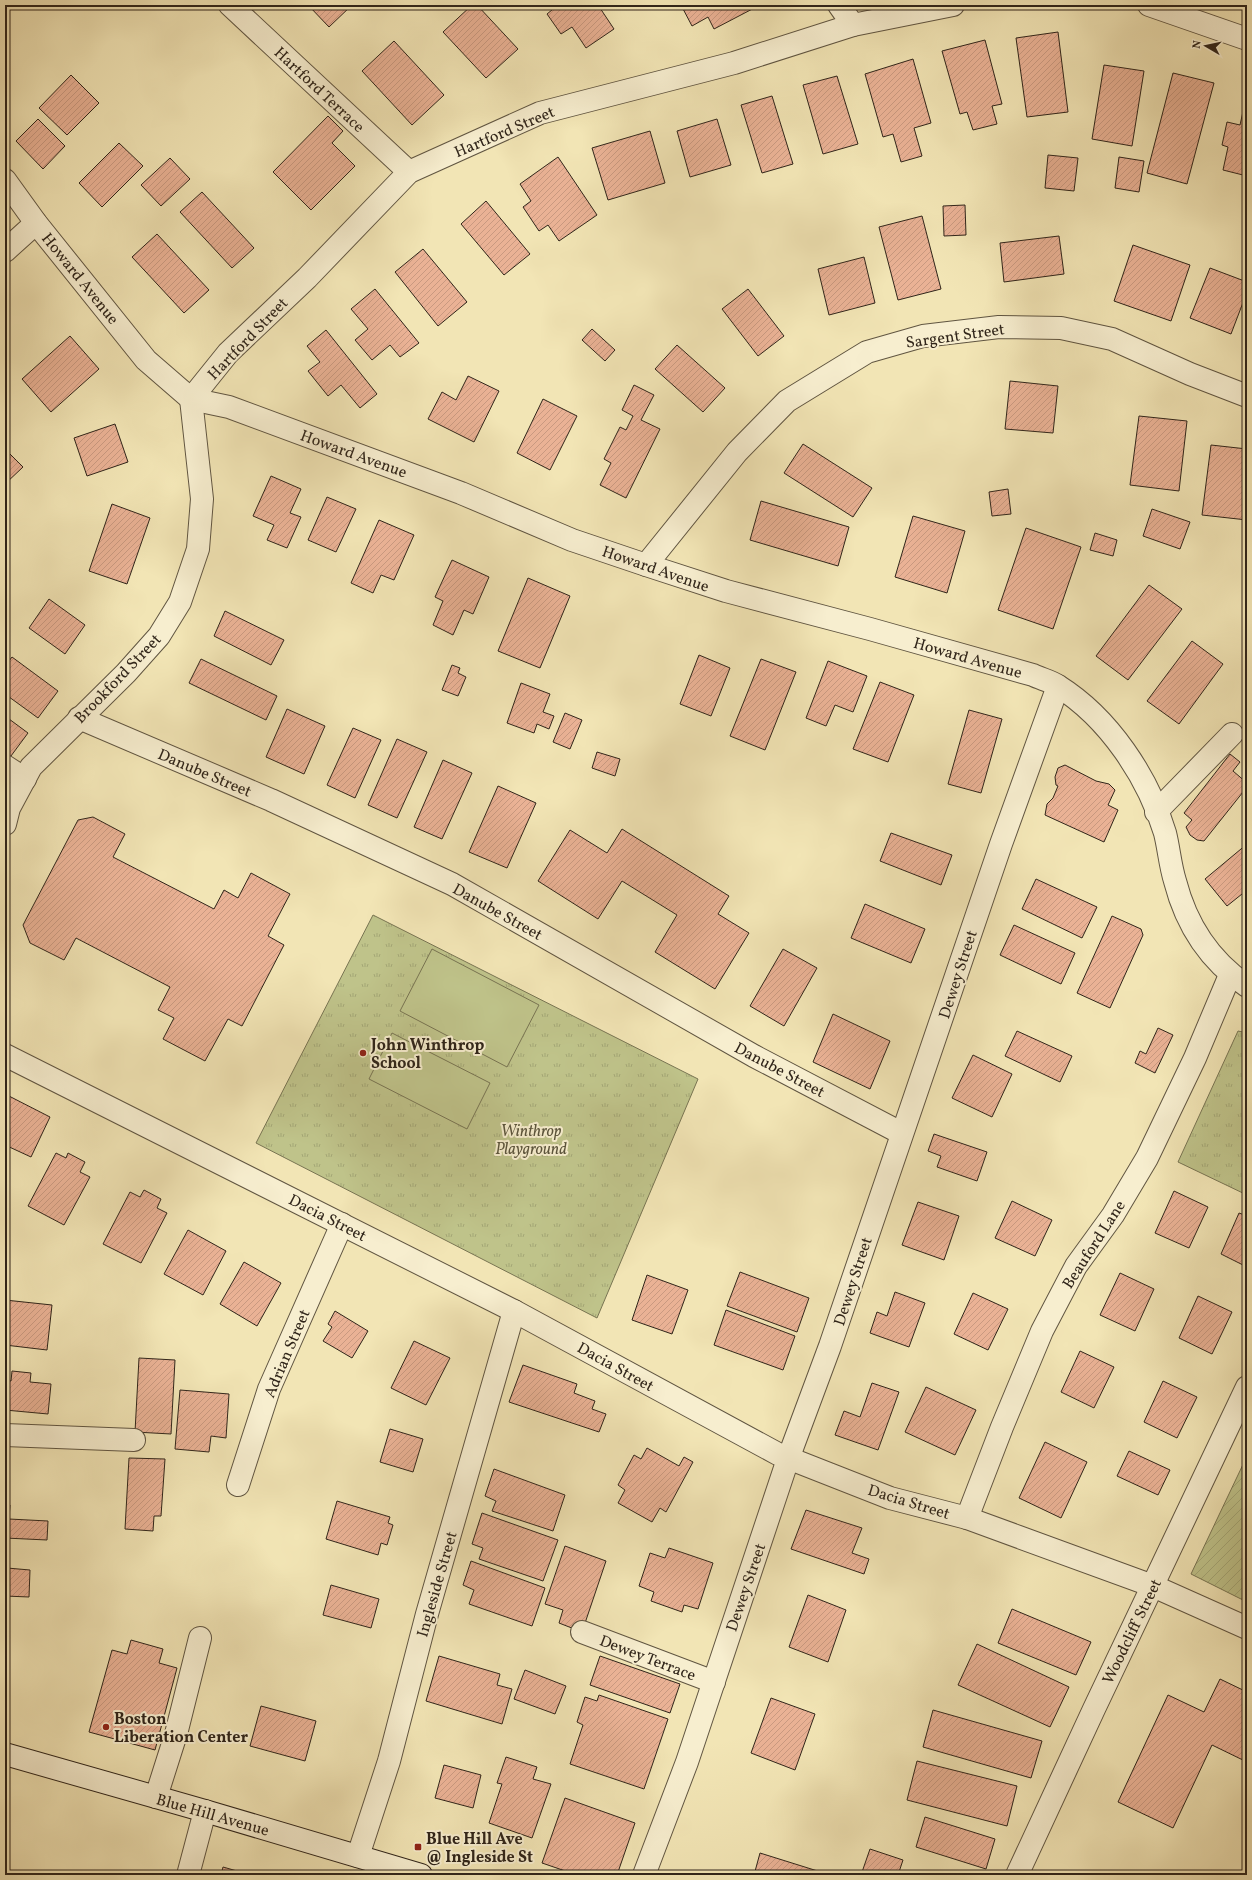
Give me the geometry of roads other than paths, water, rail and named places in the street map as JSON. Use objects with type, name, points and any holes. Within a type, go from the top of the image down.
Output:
[{"type":"street","name":"Hartford Terrace","points":[[230,5],[409,172]]},
{"type":"street","points":[[839,5],[853,25]]},
{"type":"street","name":"Hartford Street","points":[[191,399],[228,353],[307,278],[409,172],[540,113],[734,63],[853,25],[953,5]]},
{"type":"street","points":[[1149,5],[1247,39]]},
{"type":"street","name":"Howard Avenue","points":[[5,180],[36,222],[146,360],[191,399],[229,407],[461,493],[572,540],[726,592],[870,629],[1033,675],[1058,686],[1089,711],[1121,745],[1146,786],[1165,833],[1175,882],[1190,922],[1204,946],[1238,980]]},
{"type":"street","points":[[5,251],[36,222]]},
{"type":"street","name":"Sargent Street","points":[[646,565],[737,452],[787,401],[867,352],[923,336],[999,327],[1061,328],[1112,339],[1190,374],[1247,396]]},
{"type":"street","name":"Brookford Street","points":[[5,824],[9,808],[31,767],[126,673],[159,636],[180,602],[198,549],[202,499],[196,458],[191,399]]},
{"type":"street","name":"Dewey Street","points":[[644,1875],[687,1762],[788,1459],[830,1346],[901,1133],[938,1032],[1001,844],[1058,686]]},
{"type":"street","name":"Danube Street","points":[[79,718],[271,800],[452,884],[754,1056],[901,1133]]},
{"type":"street","points":[[1156,812],[1232,734]]},
{"type":"street","points":[[5,766],[25,780]]},
{"type":"street","name":"Beauford Lane","points":[[967,1518],[1002,1427],[1042,1331],[1076,1266],[1113,1215],[1147,1158],[1195,1058],[1238,980]]},
{"type":"street","name":"Dacia Street","points":[[5,1055],[514,1311],[788,1459],[890,1498],[967,1518],[1153,1586],[1247,1628]]},
{"type":"street","name":"Adrian Street","points":[[238,1485],[268,1389],[342,1224]]},
{"type":"street","name":"Ingleside Street","points":[[358,1856],[389,1761],[427,1614],[514,1311]]},
{"type":"street","name":"Woodcliff Street","points":[[1017,1875],[1247,1387]]},
{"type":"street","points":[[5,1435],[134,1440]]},
{"type":"street","name":"Dewey Terrace","points":[[582,1632],[714,1682]]},
{"type":"street","points":[[156,1797],[176,1734],[200,1638]]},
{"type":"street","name":"Blue Hill Avenue","points":[[5,1754],[205,1811],[416,1874]]},
{"type":"street","points":[[188,1875],[205,1811]]},
{"type":"place","name":"John Winthrop School","points":[[363,1053]]},
{"type":"place","name":"Boston Liberation Center","points":[[106,1727]]},
{"type":"place","name":"Blue Hill Ave @ Ingleside St","points":[[418,1847]]},
{"type":"park label","name":"Winthrop Playground","points":[[531,1139]]}]
